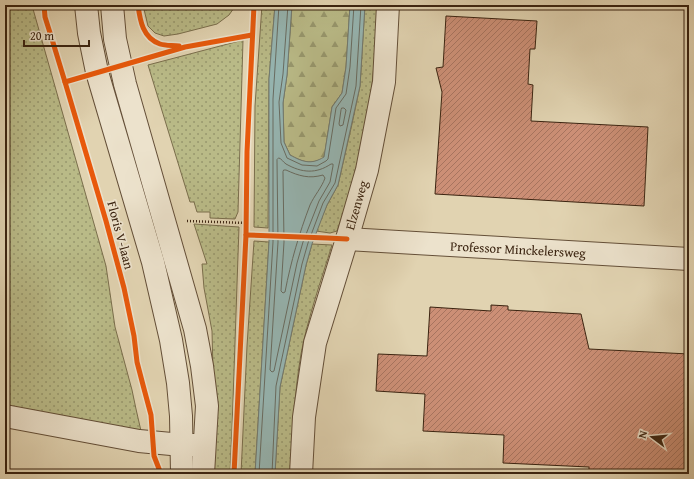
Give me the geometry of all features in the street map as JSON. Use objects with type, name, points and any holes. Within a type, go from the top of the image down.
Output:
[{"type":"street","name":"Floris V-laan","points":[[86,5],[89,33],[97,72],[153,262],[171,340],[178,383],[181,416],[182,474]]},
{"type":"street","points":[[112,5],[115,39],[125,84],[195,329],[202,366],[206,406],[203,474]]},
{"type":"street","name":"Elzenweg","points":[[301,474],[304,417],[315,343],[347,239],[366,170],[384,82],[388,5]]},
{"type":"street","name":"Professor Minckelersweg","points":[[347,239],[689,259]]},
{"type":"street","points":[[5,416],[139,441],[182,445],[205,445]]},
{"type":"path","points":[[246,215],[246,229]]},
{"type":"path","points":[[164,220],[246,223]]},
{"type":"green space","points":[[5,5],[31,5],[33,9],[106,266],[115,327],[132,390],[141,431],[5,411]]},
{"type":"green space","points":[[143,5],[236,5],[229,15],[217,24],[164,36],[155,33],[148,26]]},
{"type":"green space","points":[[262,5],[275,5],[269,79],[268,228],[254,227],[255,106]]},
{"type":"green space","points":[[292,5],[350,5],[346,67],[342,93],[332,107],[324,158],[311,162],[303,161],[290,155],[284,142],[283,103],[287,75]]},
{"type":"green space","points":[[365,5],[378,5],[372,85],[362,141],[349,195],[337,231],[330,233],[316,231],[327,205],[338,185],[352,124],[360,86]]},
{"type":"green space","points":[[243,40],[238,212],[235,219],[210,218],[210,212],[197,212],[194,202],[190,202],[148,65]]},
{"type":"green space","points":[[194,224],[239,227],[230,474],[210,474],[213,372],[212,331],[204,288],[202,264],[207,264]]},
{"type":"green space","points":[[254,241],[269,242],[255,474],[241,474],[247,346]]},
{"type":"green space","points":[[312,244],[332,245],[311,313],[301,354],[295,399],[291,474],[275,474],[280,387],[306,265]]},
{"type":"water","points":[[275,5],[292,5],[287,75],[283,103],[284,142],[290,155],[303,161],[311,162],[324,157],[332,107],[342,93],[346,67],[350,5],[365,5],[360,86],[338,185],[327,205],[312,244],[306,265],[280,387],[275,474],[255,474],[269,242],[269,79]]},
{"type":"building","points":[[446,16],[537,21],[535,49],[530,49],[528,84],[533,85],[531,121],[648,127],[644,206],[435,194],[442,92],[436,68],[443,67]]},
{"type":"building","points":[[491,305],[508,306],[508,310],[581,314],[589,349],[689,354],[689,474],[589,474],[589,467],[503,463],[504,435],[423,431],[425,394],[376,391],[378,354],[427,356],[430,307],[491,311]]},
{"type":"cycle path","points":[[44,5],[45,17],[106,221],[124,288],[134,336],[137,362],[151,415],[154,456],[161,474]]},
{"type":"cycle path","points":[[138,5],[141,23],[150,38],[160,44],[179,46]]},
{"type":"cycle path","points":[[234,474],[246,235],[247,152],[254,5]]},
{"type":"cycle path","points":[[65,82],[185,47],[252,35]]},
{"type":"cycle path","points":[[246,235],[347,239]]}]
